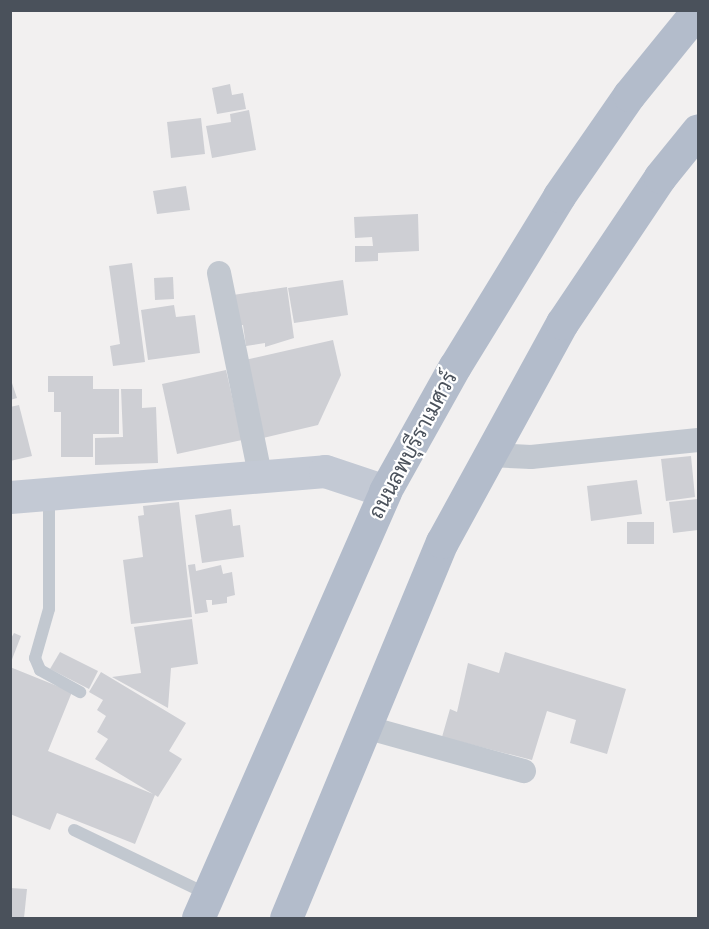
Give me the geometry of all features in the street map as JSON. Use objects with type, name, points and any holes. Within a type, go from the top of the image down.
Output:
[{"type":"main road","name":"ถนนลพบุรีราเมศวร์","points":[[203,906],[385,491],[455,366],[559,196],[629,95],[698,10]]},
{"type":"main road","points":[[286,918],[442,542],[562,323],[660,177],[697,133]]},
{"type":"street","points":[[219,273],[260,475]]},
{"type":"street","points":[[491,455],[531,457],[699,440]]},
{"type":"street","points":[[10,497],[325,471],[385,491]]},
{"type":"street","points":[[365,727],[524,771]]},
{"type":"lane","points":[[49,494],[49,609],[35,658],[40,670],[81,692]]},
{"type":"lane","points":[[74,830],[203,906]]},
{"type":"building","points":[[230,84],[232,95],[243,93],[246,109],[217,114],[212,88]]},
{"type":"building","points":[[249,110],[256,150],[212,158],[206,126],[231,122],[230,114]]},
{"type":"building","points":[[201,118],[205,154],[171,158],[167,122]]},
{"type":"building","points":[[186,186],[190,210],[157,214],[153,191]]},
{"type":"building","points":[[418,214],[419,251],[378,253],[378,261],[355,262],[355,246],[373,246],[372,237],[355,238],[354,217]]},
{"type":"building","points":[[132,263],[145,362],[113,366],[110,346],[120,344],[109,266]]},
{"type":"building","points":[[173,277],[174,299],[155,300],[154,278]]},
{"type":"building","points":[[343,280],[348,315],[294,323],[288,288]]},
{"type":"building","points":[[287,287],[294,338],[265,347],[265,343],[246,346],[243,325],[237,326],[233,295]]},
{"type":"building","points":[[174,305],[176,317],[195,315],[200,353],[148,360],[141,310]]},
{"type":"building","points":[[333,340],[341,375],[318,425],[263,438],[245,360]]},
{"type":"building","points":[[226,370],[242,440],[177,454],[162,384]]},
{"type":"building","points":[[48,376],[93,376],[93,389],[119,389],[119,434],[93,434],[93,457],[61,457],[61,412],[54,412],[54,392],[48,392]]},
{"type":"building","points":[[10,377],[17,398],[10,400]]},
{"type":"building","points":[[121,389],[142,389],[142,408],[156,407],[158,463],[95,465],[95,438],[123,437]]},
{"type":"building","points":[[19,405],[32,456],[10,461],[10,407]]},
{"type":"building","points":[[691,456],[695,497],[666,501],[661,459]]},
{"type":"building","points":[[637,480],[642,514],[591,521],[587,486]]},
{"type":"building","points":[[698,499],[698,530],[673,533],[669,502]]},
{"type":"building","points":[[179,502],[192,617],[131,624],[123,560],[143,557],[138,516],[144,515],[143,506]]},
{"type":"building","points":[[231,509],[233,526],[240,525],[244,557],[202,563],[195,515]]},
{"type":"building","points":[[627,522],[654,522],[654,544],[627,544]]},
{"type":"building","points":[[195,564],[196,571],[221,565],[223,574],[232,572],[235,595],[227,597],[227,603],[212,605],[212,600],[206,600],[208,612],[195,614],[188,565]]},
{"type":"building","points":[[192,619],[198,664],[171,668],[168,708],[112,677],[141,673],[134,627]]},
{"type":"building","points":[[14,633],[21,636],[11,662],[10,640]]},
{"type":"building","points":[[60,652],[98,671],[89,689],[50,669]]},
{"type":"building","points":[[505,652],[626,689],[607,754],[570,743],[576,720],[547,711],[532,760],[442,737],[450,709],[457,712],[468,663],[499,673]]},
{"type":"building","points":[[10,667],[72,692],[48,751],[153,794],[95,759],[108,739],[97,732],[106,716],[97,710],[103,700],[89,692],[101,672],[186,723],[169,751],[182,759],[158,797],[155,795],[135,844],[57,813],[50,830],[10,814]]},
{"type":"building","points":[[10,888],[27,889],[24,918],[10,918]]}]
